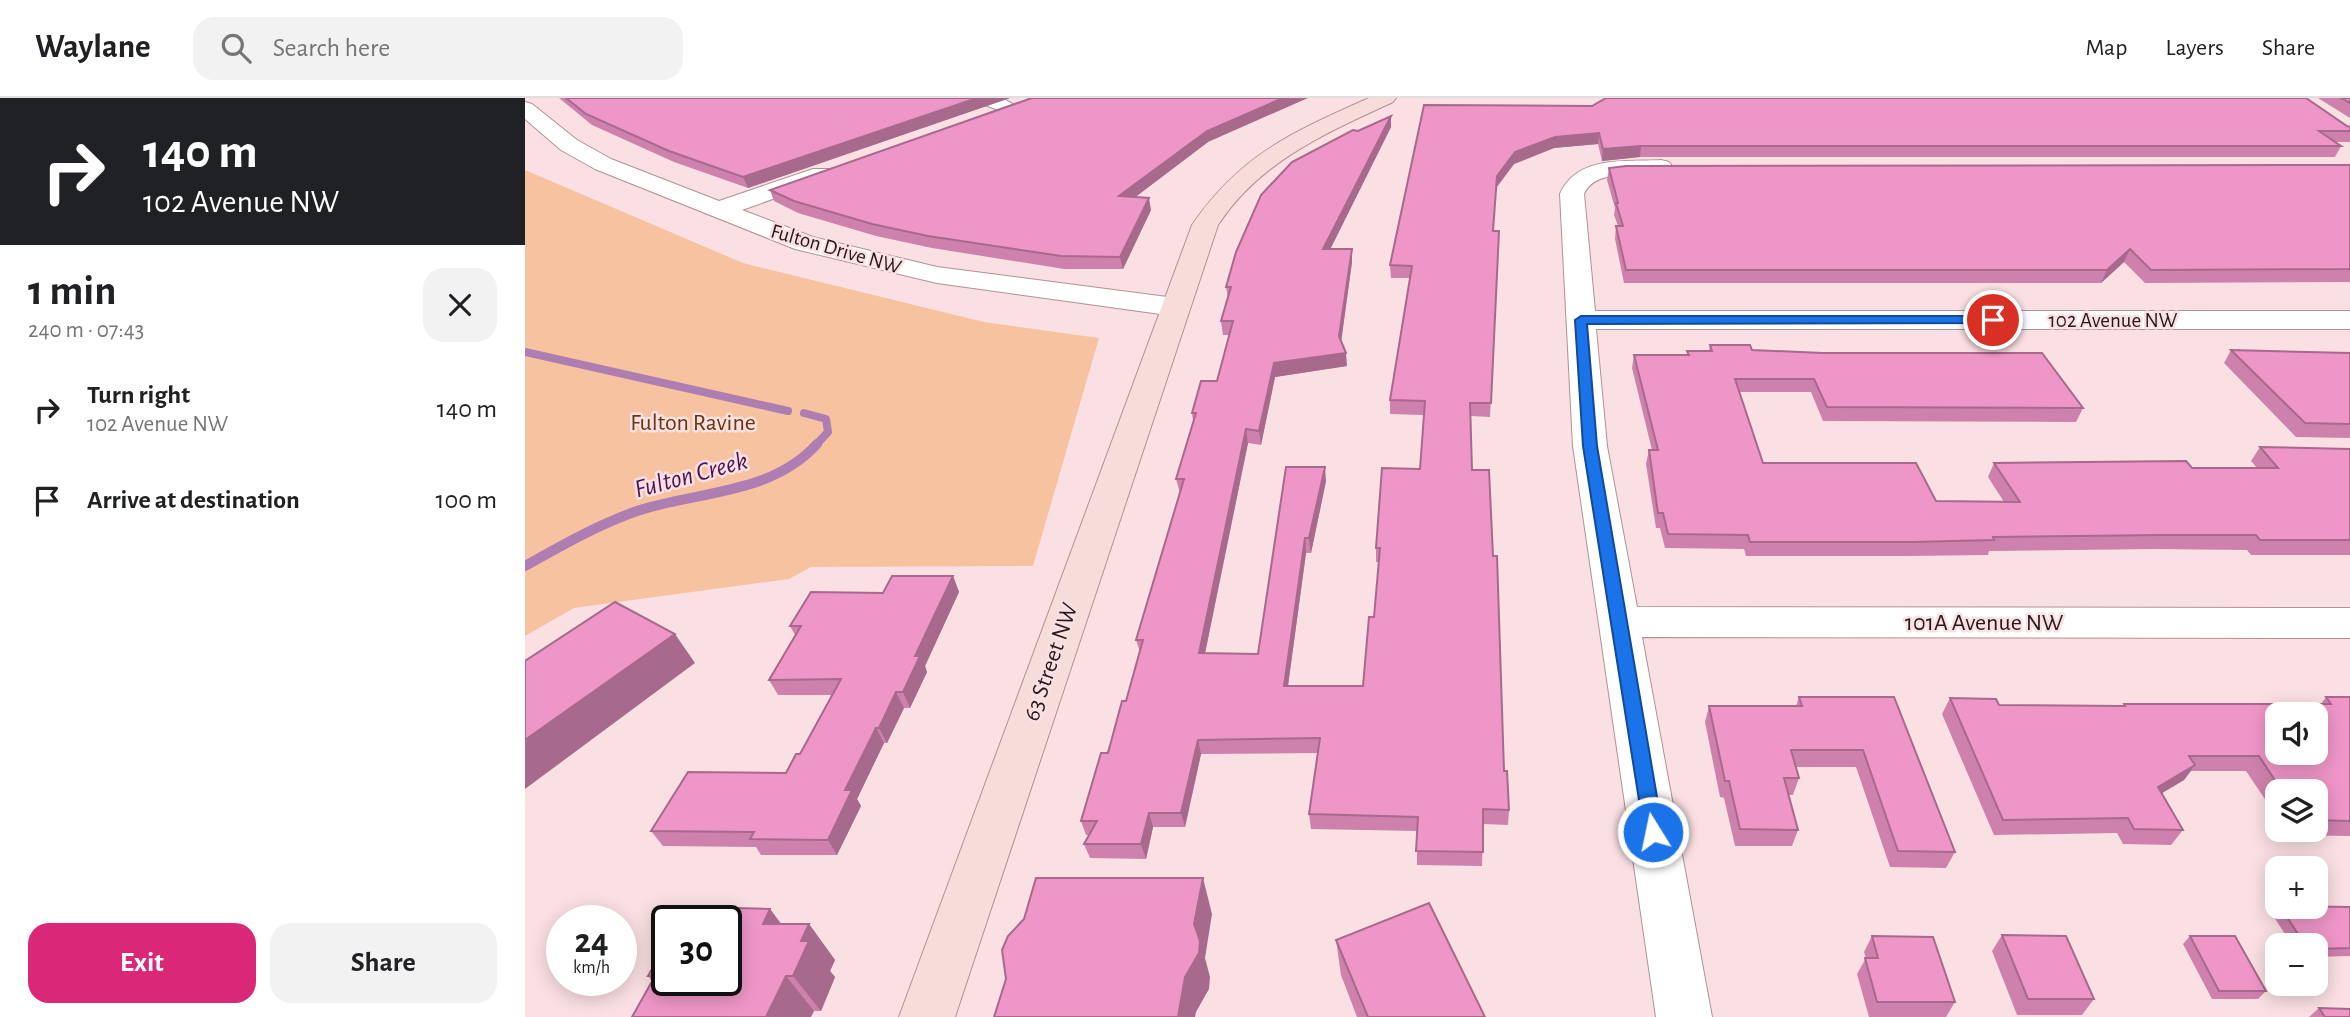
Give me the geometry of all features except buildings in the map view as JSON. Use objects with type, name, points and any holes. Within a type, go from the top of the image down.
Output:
[{"type":"street","points":[[971,122],[1018,105],[984,98]]},
{"type":"street","name":"63 Street NW","points":[[927,1017],[1205,225],[1216,205],[1242,176],[1283,147],[1386,98]]},
{"type":"street","name":"Fulton Drive NW","points":[[525,108],[569,145],[603,164],[804,243],[906,269],[1052,292],[1175,307]]},
{"type":"street","points":[[717,211],[844,166]]},
{"type":"street","points":[[1681,167],[1624,167],[1590,173],[1577,181],[1573,194],[1590,446],[1684,1017]]},
{"type":"street","name":"102 Avenue NW","points":[[1581,320],[2350,320]]},
{"type":"street","name":"101A Avenue NW","points":[[1617,622],[2350,623]]},
{"type":"green space","name":"Fulton Ravine","points":[[525,170],[743,263],[984,322],[1099,338],[1033,566],[811,567],[789,579],[574,608],[525,636]]},
{"type":"waterway","name":"Fulton Creek","points":[[525,352],[788,411]]},
{"type":"waterway","name":"Fulton Creek","points":[[804,413],[826,419],[828,432],[816,445]]},
{"type":"waterway","name":"Fulton Creek","points":[[525,566],[593,529],[637,511],[732,489],[778,473],[799,461],[816,445]]},
{"type":"route","points":[[1653,832],[1590,446],[1581,320],[1993,320]]}]
